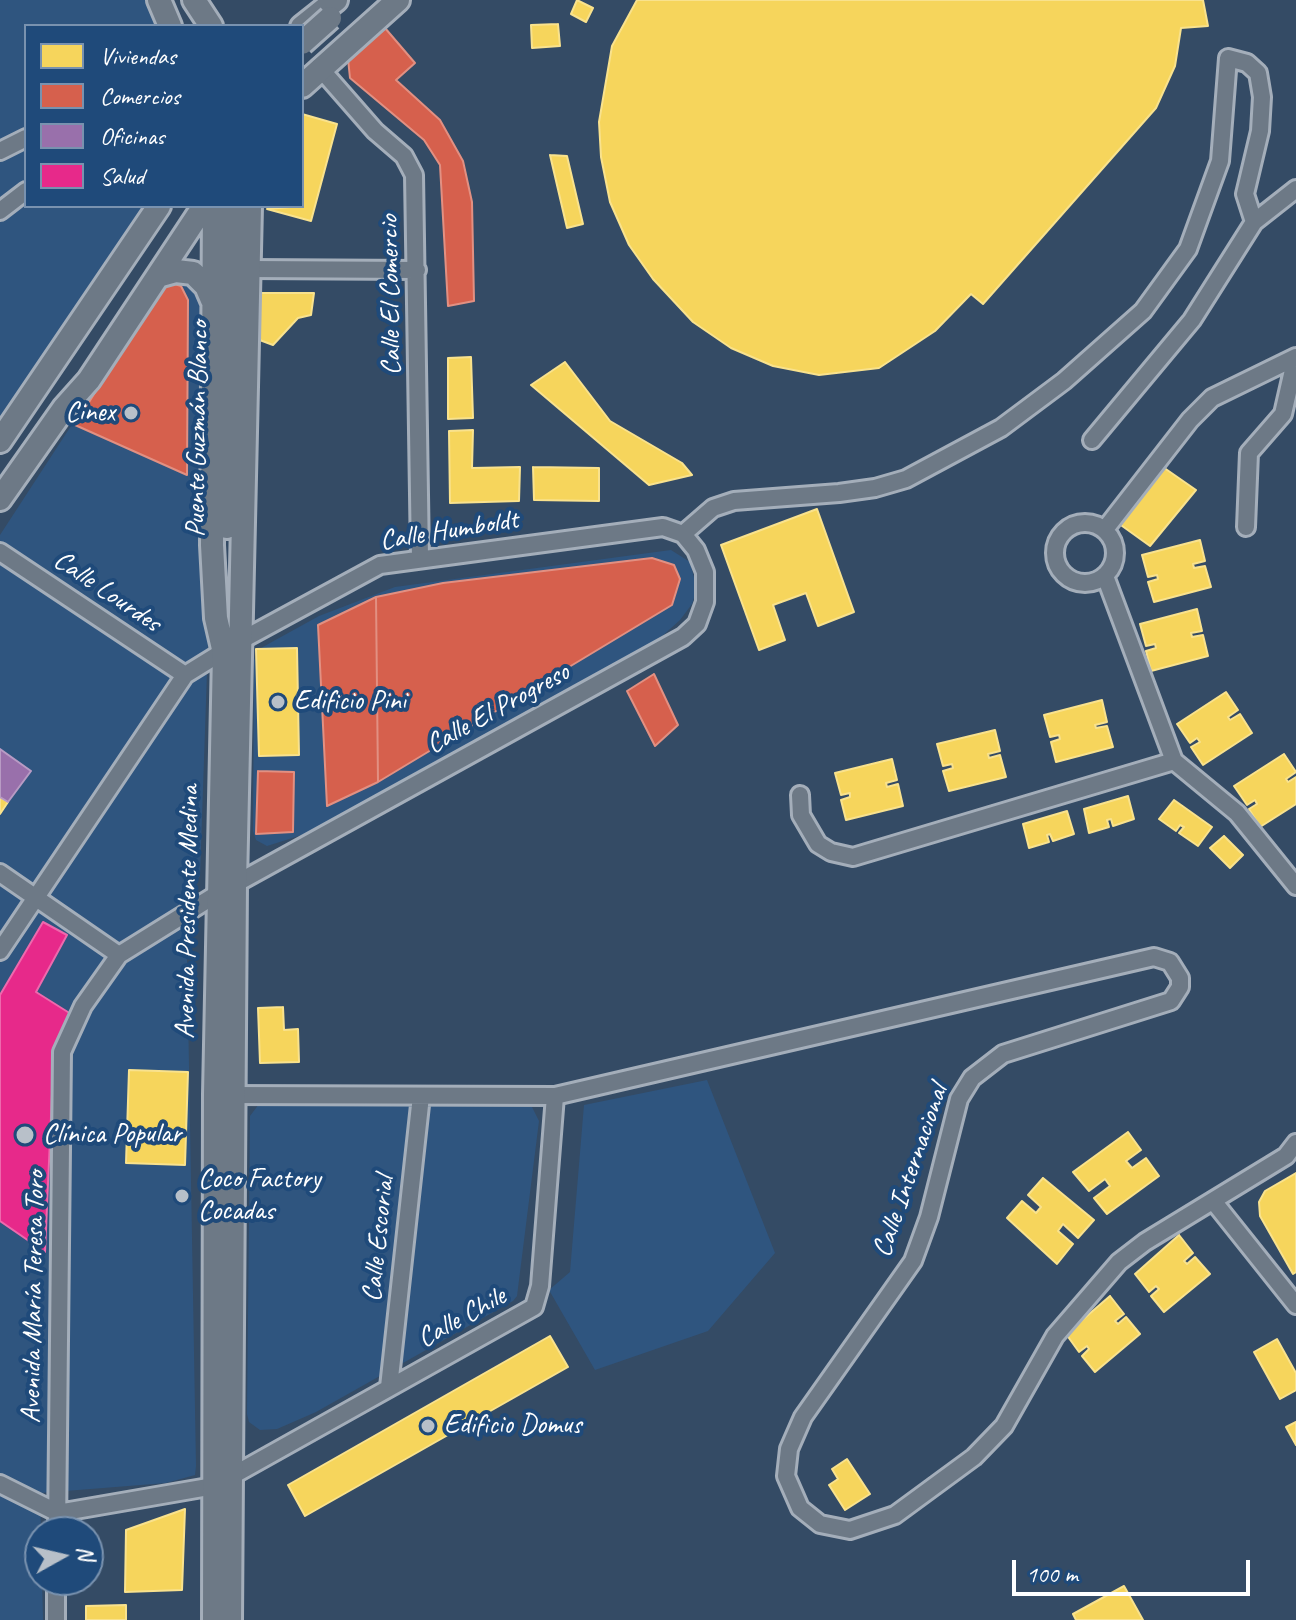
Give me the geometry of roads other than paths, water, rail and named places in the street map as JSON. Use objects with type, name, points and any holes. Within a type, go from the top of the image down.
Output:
[{"type":"street","points":[[159,0],[169,24]]},
{"type":"street","points":[[179,0],[201,18]]},
{"type":"street","points":[[291,24],[352,0]]},
{"type":"street","points":[[304,84],[319,67],[398,0]]},
{"type":"street","points":[[304,26],[331,8]]},
{"type":"street","points":[[331,8],[330,24],[336,32],[348,37],[358,35]]},
{"type":"street","points":[[304,41],[331,8]]},
{"type":"street","points":[[683,534],[713,508],[734,501],[839,493],[875,488],[906,479],[1001,428],[1064,381],[1143,311],[1188,249],[1220,161],[1228,58],[1247,63],[1258,73],[1262,97],[1260,131],[1245,194],[1254,222]]},
{"type":"street","name":"Calle El Comercio","points":[[319,67],[375,131],[404,156],[414,175],[420,558]]},
{"type":"street","points":[[0,152],[24,139]]},
{"type":"street","points":[[0,152],[24,153]]},
{"type":"street","points":[[1092,440],[1192,320],[1254,222],[1296,189]]},
{"type":"street","points":[[0,211],[20,196]]},
{"type":"street","points":[[0,441],[158,208]]},
{"type":"street","points":[[0,499],[64,408],[89,380],[203,208]]},
{"type":"street","name":"Avenida Presidente Medina","points":[[214,208],[212,545],[216,618],[232,647],[239,723],[226,889]]},
{"type":"street","name":"Puente Guzmán Blanco","points":[[230,208],[232,647]]},
{"type":"street","name":"Avenida Presidente Medina","points":[[214,1620],[222,1481],[226,889],[232,647],[250,269],[250,208]]},
{"type":"street","points":[[250,269],[417,270]]},
{"type":"street","points":[[158,276],[176,271],[193,273],[206,286],[213,304]]},
{"type":"street","points":[[1246,527],[1249,453],[1283,414],[1296,357]]},
{"type":"street","points":[[1106,528],[1190,420],[1212,398],[1236,383],[1296,357]]},
{"type":"street","points":[[1093,522],[1106,528],[1115,550],[1111,568],[1105,576],[1086,583],[1067,577],[1056,559],[1055,549],[1059,539],[1073,526],[1093,522]]},
{"type":"street","name":"Calle Humboldt","points":[[185,675],[380,565],[663,527],[683,534]]},
{"type":"street","name":"Calle El Progreso","points":[[226,889],[683,637],[697,624],[705,602],[705,572],[696,550],[683,534]]},
{"type":"street","name":"Calle Lourdes","points":[[0,552],[185,675]]},
{"type":"street","points":[[1105,576],[1174,761],[1237,813],[1296,886]]},
{"type":"street","points":[[0,951],[185,675]]},
{"type":"street","points":[[800,795],[801,815],[818,844],[831,852],[853,857],[1174,761]]},
{"type":"street","points":[[0,873],[119,955]]},
{"type":"street","name":"Avenida María Teresa Toro","points":[[58,1516],[62,1052],[83,1006],[119,955],[226,889]]},
{"type":"street","name":"Calle Internacional","points":[[225,1095],[555,1096],[1154,957],[1163,958],[1176,968],[1180,987],[1171,1001],[1003,1054],[972,1078],[959,1099],[929,1217],[913,1261],[803,1417],[789,1449],[786,1476],[791,1493],[810,1517],[834,1529],[870,1526],[895,1515],[974,1457],[1004,1426],[1055,1336],[1119,1262],[1145,1242],[1286,1156],[1296,1143]]},
{"type":"street","name":"Calle Escorial","points":[[389,1387],[421,1096]]},
{"type":"street","name":"Calle Chile","points":[[58,1513],[222,1481],[534,1307],[540,1286],[555,1096]]},
{"type":"street","points":[[1214,1202],[1296,1305]]},
{"type":"street","name":"Avenida Presidente Medina","points":[[222,1481],[230,1620]]},
{"type":"street","points":[[0,1484],[58,1513]]},
{"type":"street","points":[[56,1596],[56,1620]]},
{"type":"place","name":"Cinex","points":[[131,413]]},
{"type":"place","name":"Edificio Pini","points":[[278,702]]},
{"type":"place","name":"Clínica Popular","points":[[25,1135]]},
{"type":"place","name":"Coco Factory Cocadas","points":[[182,1196]]},
{"type":"place","name":"Edificio Domus","points":[[428,1426]]}]
